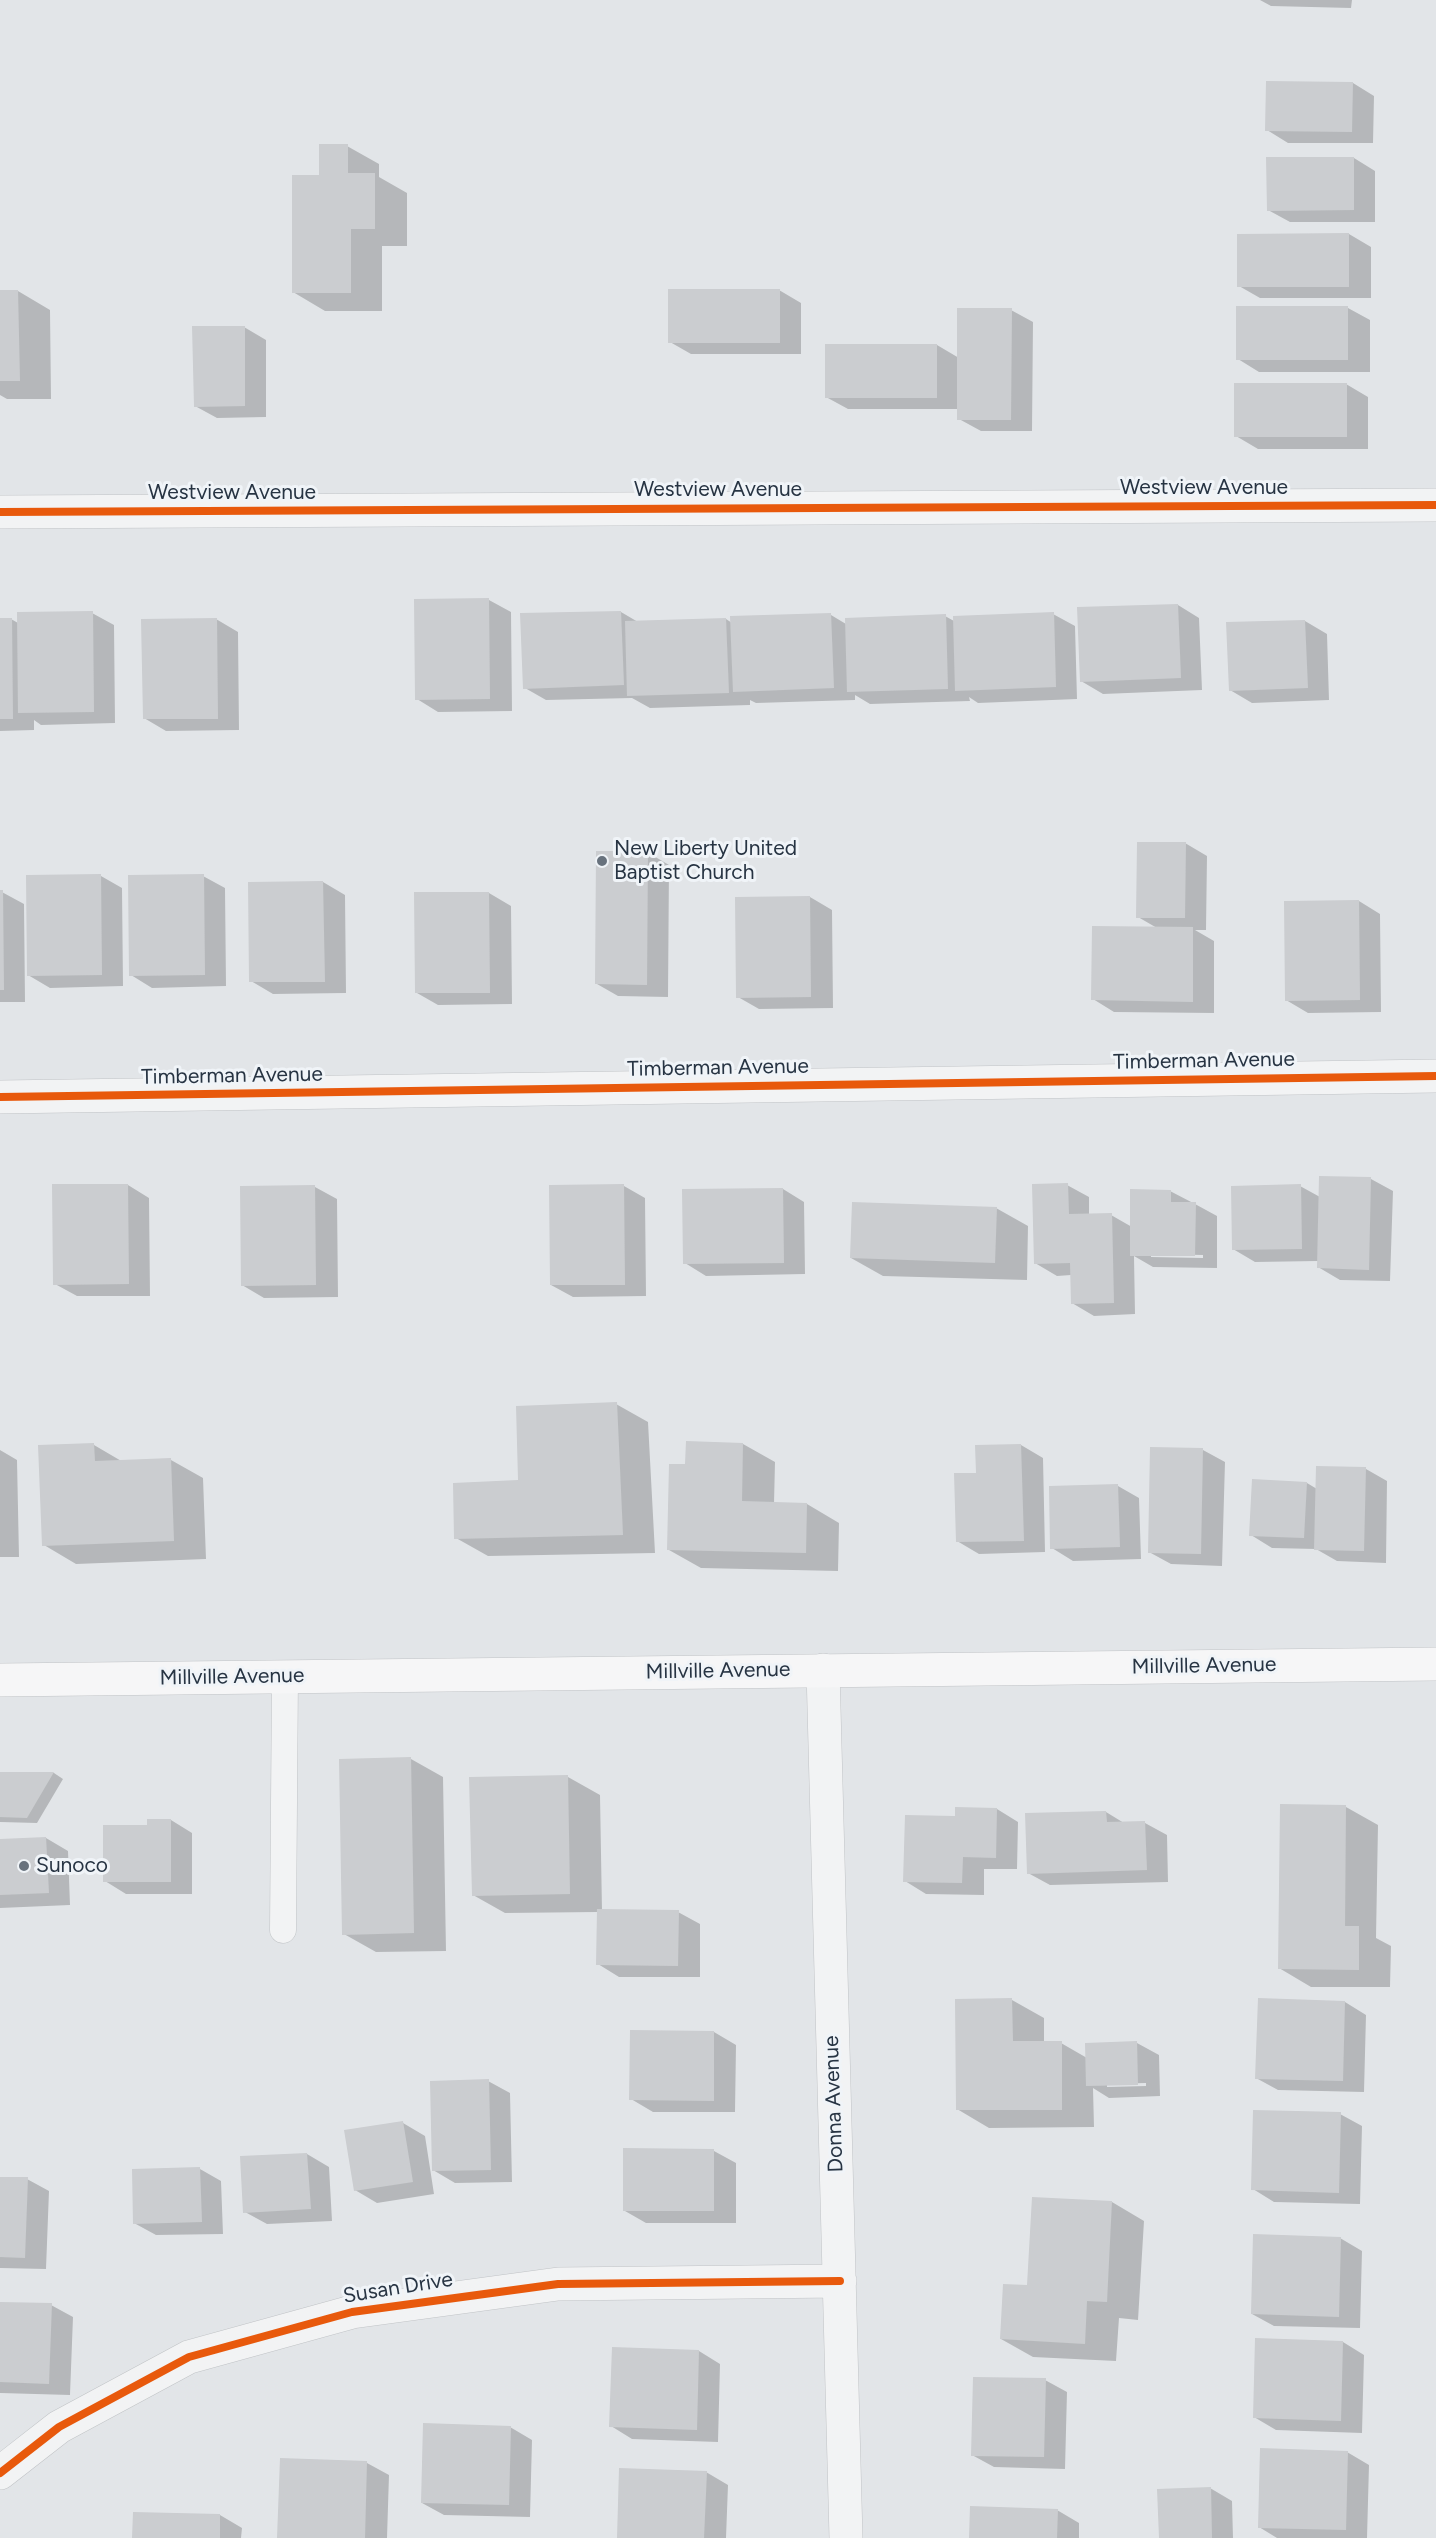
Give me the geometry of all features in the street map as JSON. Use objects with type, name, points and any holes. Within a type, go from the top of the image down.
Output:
[{"type":"main road","name":"Millville Avenue","points":[[0,1680],[1436,1664]]},
{"type":"street","name":"Westview Avenue","points":[[0,512],[1436,505]]},
{"type":"street","name":"Timberman Avenue","points":[[0,1097],[1436,1076]]},
{"type":"street","name":"Donna Avenue","points":[[823,1670],[846,2538]]},
{"type":"street","name":"Susan Drive","points":[[0,2473],[59,2427],[189,2357],[352,2312],[558,2284],[840,2281]]},
{"type":"lane","points":[[283,1930],[285,1676]]},
{"type":"building","points":[[1266,81],[1353,82],[1352,132],[1265,131]]},
{"type":"building","points":[[319,144],[348,144],[348,173],[375,173],[375,229],[351,229],[351,293],[292,293],[292,175],[319,175]]},
{"type":"building","points":[[1266,157],[1354,157],[1354,210],[1267,211]]},
{"type":"building","points":[[1349,233],[1349,287],[1237,287],[1237,234]]},
{"type":"building","points":[[668,289],[780,289],[780,343],[668,343]]},
{"type":"building","points":[[0,290],[18,290],[20,381],[0,381]]},
{"type":"building","points":[[1236,306],[1348,306],[1348,360],[1236,360]]},
{"type":"building","points":[[957,308],[1012,308],[1011,420],[957,420]]},
{"type":"building","points":[[192,326],[245,326],[245,406],[194,407]]},
{"type":"building","points":[[825,344],[937,344],[937,398],[825,398]]},
{"type":"building","points":[[1234,383],[1347,383],[1347,437],[1234,437]]},
{"type":"building","points":[[489,598],[490,699],[415,700],[414,599]]},
{"type":"building","points":[[1178,604],[1181,678],[1080,682],[1077,607]]},
{"type":"building","points":[[93,611],[94,712],[18,713],[17,612]]},
{"type":"building","points":[[621,611],[624,685],[523,689],[520,613]]},
{"type":"building","points":[[1054,612],[1056,687],[955,691],[953,616]]},
{"type":"building","points":[[831,613],[834,688],[733,692],[730,616]]},
{"type":"building","points":[[946,614],[948,689],[847,692],[845,618]]},
{"type":"building","points":[[0,618],[12,618],[13,719],[0,719]]},
{"type":"building","points":[[217,618],[218,719],[143,719],[141,619]]},
{"type":"building","points":[[726,618],[729,693],[627,696],[625,621]]},
{"type":"building","points":[[1305,620],[1308,688],[1229,691],[1226,622]]},
{"type":"building","points":[[1137,842],[1186,842],[1185,918],[1136,918]]},
{"type":"building","points":[[596,851],[648,851],[647,985],[595,984]]},
{"type":"building","points":[[101,874],[102,975],[27,976],[26,875]]},
{"type":"building","points":[[204,874],[205,975],[129,976],[128,875]]},
{"type":"building","points":[[323,881],[325,982],[249,982],[248,882]]},
{"type":"building","points":[[0,890],[3,890],[4,990],[0,990]]},
{"type":"building","points":[[414,892],[489,892],[490,993],[415,993]]},
{"type":"building","points":[[810,896],[811,997],[736,998],[735,897]]},
{"type":"building","points":[[1359,900],[1360,1000],[1285,1001],[1284,901]]},
{"type":"building","points":[[1092,926],[1193,927],[1193,1002],[1091,1000]]},
{"type":"building","points":[[1319,1176],[1371,1177],[1369,1270],[1317,1268]]},
{"type":"building","points":[[1068,1183],[1069,1214],[1112,1213],[1114,1303],[1071,1304],[1070,1263],[1034,1264],[1032,1184]]},
{"type":"building","points":[[52,1184],[128,1184],[129,1284],[53,1285]]},
{"type":"building","points":[[624,1184],[625,1285],[550,1285],[549,1185]]},
{"type":"building","points":[[1301,1184],[1302,1249],[1232,1250],[1231,1186]]},
{"type":"building","points":[[315,1185],[316,1285],[241,1286],[240,1186]]},
{"type":"building","points":[[783,1188],[784,1263],[683,1264],[682,1189]]},
{"type":"building","points":[[1130,1189],[1171,1190],[1171,1202],[1196,1202],[1195,1256],[1130,1256]]},
{"type":"building","points":[[852,1202],[997,1207],[995,1263],[850,1258]]},
{"type":"building","points":[[617,1402],[623,1535],[454,1539],[453,1483],[518,1480],[516,1406]]},
{"type":"building","points":[[686,1441],[743,1443],[742,1501],[807,1503],[806,1553],[667,1550],[669,1464],[685,1464]]},
{"type":"building","points":[[94,1443],[95,1461],[171,1458],[174,1541],[42,1546],[38,1445]]},
{"type":"building","points":[[1021,1444],[1024,1541],[956,1542],[954,1473],[976,1473],[975,1445]]},
{"type":"building","points":[[1150,1447],[1203,1448],[1201,1554],[1148,1553]]},
{"type":"building","points":[[1316,1466],[1366,1467],[1364,1551],[1314,1550]]},
{"type":"building","points":[[1252,1479],[1307,1482],[1304,1538],[1249,1536]]},
{"type":"building","points":[[1118,1484],[1120,1547],[1050,1549],[1049,1486]]},
{"type":"building","points":[[411,1757],[414,1933],[342,1935],[339,1759]]},
{"type":"building","name":"Sunoco","points":[[0,1772],[54,1772],[27,1818],[0,1817]]},
{"type":"building","points":[[568,1775],[570,1894],[472,1896],[469,1777]]},
{"type":"building","points":[[1280,1804],[1346,1805],[1345,1926],[1359,1926],[1359,1970],[1278,1969]]},
{"type":"building","points":[[955,1807],[997,1808],[996,1858],[963,1857],[962,1883],[903,1882],[905,1815],[955,1816]]},
{"type":"building","points":[[1106,1811],[1107,1822],[1145,1821],[1147,1870],[1027,1874],[1025,1813]]},
{"type":"building","points":[[147,1819],[171,1819],[171,1882],[103,1882],[103,1825],[147,1825]]},
{"type":"building","name":"Sunoco","points":[[46,1837],[49,1893],[0,1895],[0,1839]]},
{"type":"building","points":[[597,1909],[679,1910],[678,1966],[596,1965]]},
{"type":"building","points":[[1012,1998],[1013,2041],[1062,2041],[1062,2110],[956,2110],[955,1999]]},
{"type":"building","points":[[1258,1998],[1345,2001],[1343,2081],[1255,2079]]},
{"type":"building","points":[[630,2030],[714,2031],[714,2101],[629,2100]]},
{"type":"building","points":[[1137,2041],[1138,2085],[1086,2086],[1085,2043]]},
{"type":"building","points":[[489,2079],[491,2170],[432,2171],[430,2081]]},
{"type":"building","points":[[1253,2110],[1341,2112],[1339,2193],[1251,2190]]},
{"type":"building","points":[[403,2121],[413,2182],[354,2191],[344,2130]]},
{"type":"building","points":[[623,2148],[714,2149],[714,2211],[623,2211]]},
{"type":"building","points":[[307,2153],[311,2209],[243,2213],[240,2156]]},
{"type":"building","points":[[200,2167],[202,2222],[133,2224],[132,2169]]},
{"type":"building","points":[[0,2177],[28,2177],[25,2258],[0,2257]]},
{"type":"building","points":[[1032,2197],[1112,2201],[1107,2302],[1087,2301],[1085,2344],[1000,2339],[1003,2284],[1027,2285]]},
{"type":"building","points":[[1253,2234],[1341,2237],[1339,2317],[1251,2314]]},
{"type":"building","points":[[0,2302],[52,2303],[49,2384],[0,2382]]},
{"type":"building","points":[[1255,2338],[1343,2341],[1341,2421],[1253,2418]]},
{"type":"building","points":[[612,2347],[699,2350],[697,2430],[609,2427]]},
{"type":"building","points":[[973,2377],[1046,2378],[1044,2457],[971,2456]]},
{"type":"building","points":[[423,2423],[511,2426],[509,2505],[421,2503]]},
{"type":"building","points":[[1260,2448],[1348,2451],[1346,2530],[1258,2528]]},
{"type":"building","points":[[280,2458],[367,2461],[365,2538],[277,2538]]},
{"type":"building","points":[[619,2468],[707,2471],[704,2538],[617,2538]]},
{"type":"building","points":[[1211,2487],[1212,2538],[1159,2538],[1157,2489]]},
{"type":"building","points":[[970,2506],[1058,2509],[1057,2538],[969,2538]]},
{"type":"building","points":[[133,2512],[220,2514],[220,2538],[132,2538]]},
{"type":"cycle path","points":[[0,512],[1436,505]]},
{"type":"cycle path","points":[[0,1097],[1436,1076]]},
{"type":"cycle path","points":[[0,2473],[59,2427],[189,2357],[352,2312],[558,2284],[840,2281]]},
{"type":"place","name":"New Liberty United Baptist Church","points":[[602,861]]},
{"type":"place","name":"Sunoco","points":[[24,1866]]}]
